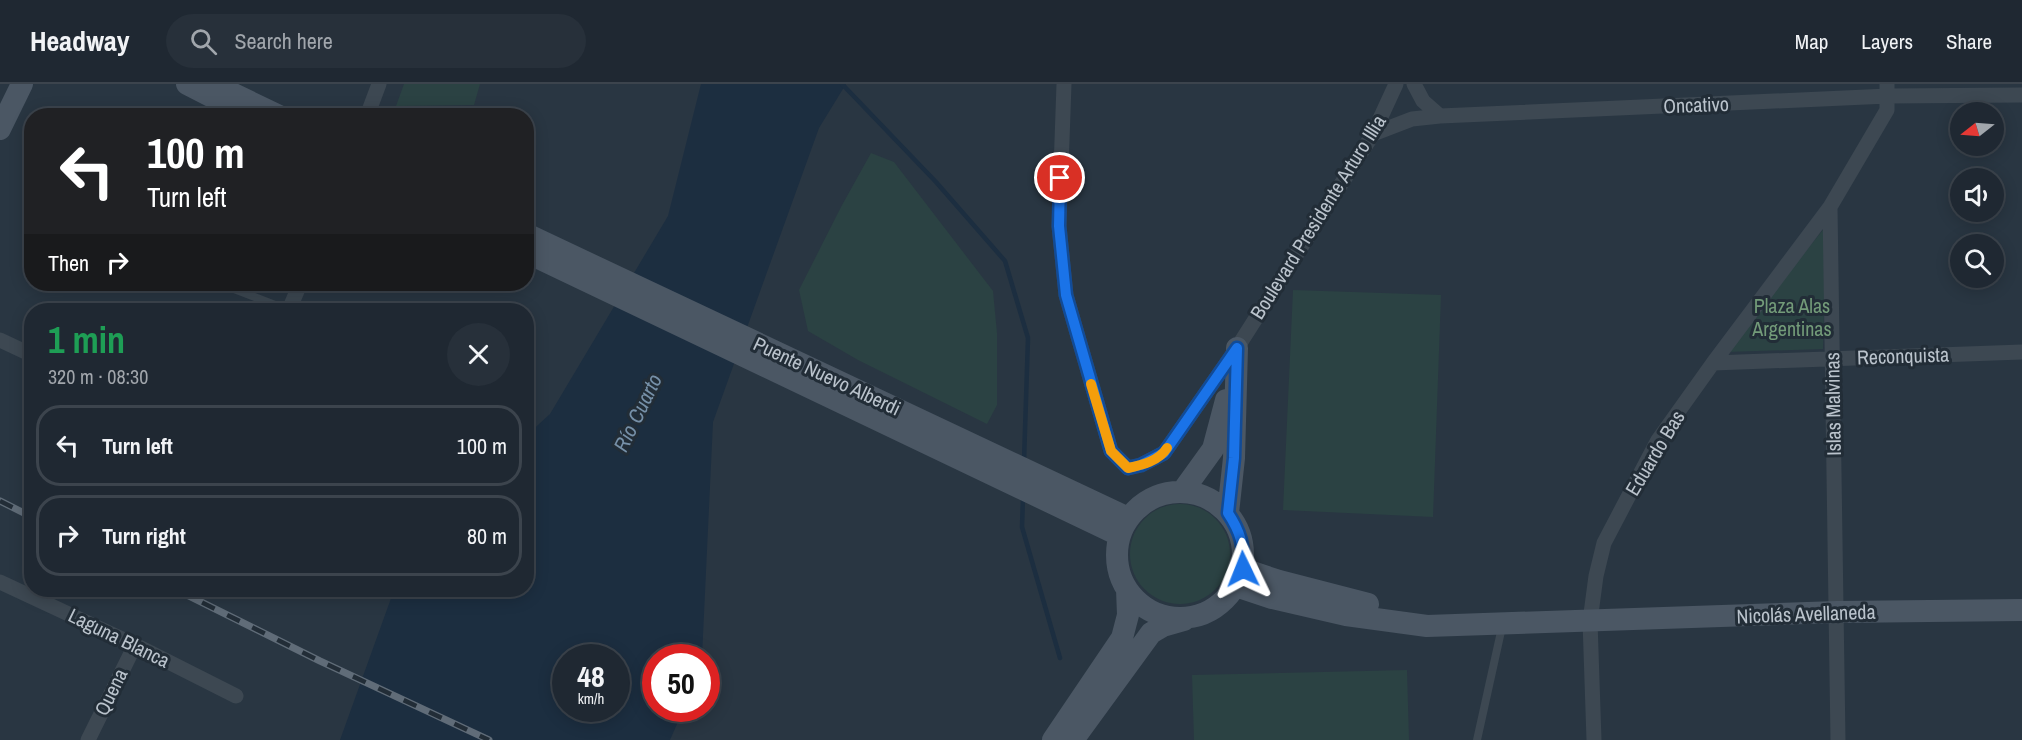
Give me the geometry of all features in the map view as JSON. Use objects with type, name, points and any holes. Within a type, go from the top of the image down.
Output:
[{"type":"main road","points":[[0,129],[22,84]]},
{"type":"main road","points":[[187,84],[234,108]]},
{"type":"main road","points":[[213,84],[262,108]]},
{"type":"main road","name":"Puente Nuevo Alberdi","points":[[534,238],[1124,527]]},
{"type":"main road","name":"Puente Nuevo Alberdi","points":[[534,256],[1124,527]]},
{"type":"main road","points":[[1182,492],[1213,449],[1222,421],[1237,348]]},
{"type":"main road","points":[[1228,513],[1234,458],[1237,348]]},
{"type":"main road","points":[[1073,740],[1150,633],[1164,626],[1191,618],[1210,612],[1225,600],[1240,577],[1244,556],[1242,540],[1228,513],[1199,494],[1182,492],[1161,494],[1142,504],[1124,527],[1117,552],[1119,571],[1127,589],[1144,607],[1166,617],[1191,618]]},
{"type":"main road","name":"Nicolás Avellaneda","points":[[1240,577],[1304,605],[1387,622],[1427,626],[1837,612],[2022,609]]},
{"type":"main road","name":"Nicolás Avellaneda","points":[[1240,577],[1279,581],[1351,601],[1394,609],[1429,612],[1522,612],[1590,621]]},
{"type":"main road","points":[[1053,740],[1122,638],[1128,615],[1127,589]]},
{"type":"street","points":[[371,108],[379,84]]},
{"type":"street","name":"Boulevard Presidente Arturo Illia","points":[[1064,84],[1059,226],[1066,295],[1111,451],[1128,468],[1141,465],[1164,453],[1237,348],[1373,134],[1396,84]]},
{"type":"street","points":[[1414,84],[1423,100],[1440,116]]},
{"type":"street","points":[[1830,207],[1887,110],[1888,90]]},
{"type":"street","name":"Oncativo","points":[[1373,134],[1412,119],[1440,116],[1888,90],[2022,95]]},
{"type":"street","name":"Islas Malvinas","points":[[1830,207],[1838,740]]},
{"type":"street","name":"Eduardo Bas","points":[[1594,740],[1590,621],[1596,576],[1604,543],[1658,440],[1830,207]]},
{"type":"street","points":[[0,340],[24,351]]},
{"type":"street","name":"Reconquista","points":[[1713,363],[2022,352]]},
{"type":"street","name":"Laguna Blanca","points":[[0,582],[24,593]]},
{"type":"street","name":"Laguna Blanca","points":[[32,597],[236,696]]},
{"type":"street","name":"Quena","points":[[88,740],[135,645]]},
{"type":"lane","points":[[239,291],[270,303]]},
{"type":"lane","points":[[1477,740],[1503,625]]},
{"type":"green space","points":[[404,84],[480,84],[474,105],[396,106]]},
{"type":"green space","points":[[871,153],[894,162],[993,291],[997,333],[997,405],[987,424],[858,360],[808,331],[799,290]]},
{"type":"green space","name":"Plaza Alas Argentinas","points":[[1826,226],[1823,349],[1725,352]]},
{"type":"green space","points":[[1293,290],[1441,295],[1433,517],[1283,510]]},
{"type":"green space","points":[[1180,504],[1199,508],[1215,519],[1226,535],[1230,554],[1226,573],[1215,589],[1199,600],[1180,604],[1161,600],[1145,589],[1134,573],[1130,554],[1134,535],[1145,519],[1161,508]]},
{"type":"green space","points":[[1407,670],[1409,740],[1194,740],[1192,675]]},
{"type":"water","name":"Río Cuarto","points":[[701,84],[846,84],[819,128],[713,422],[703,644],[642,644],[642,722],[678,722],[670,740],[340,740],[391,597],[534,597],[534,429],[550,414],[668,216]]},
{"type":"waterway","points":[[842,84],[936,182],[1005,261],[1028,338],[1024,461]]},
{"type":"waterway","points":[[1023,497],[1022,527],[1060,658]]},
{"type":"railway","points":[[0,501],[24,513]]},
{"type":"railway","points":[[191,597],[320,661],[489,740]]},
{"type":"slow traffic","points":[[1091,384],[1111,451],[1128,468],[1155,459],[1167,448]]},
{"type":"route","points":[[1060,178],[1059,226],[1066,295],[1111,451],[1128,468],[1141,465],[1164,453],[1237,348],[1234,458],[1228,513],[1242,540],[1243,569]]}]
